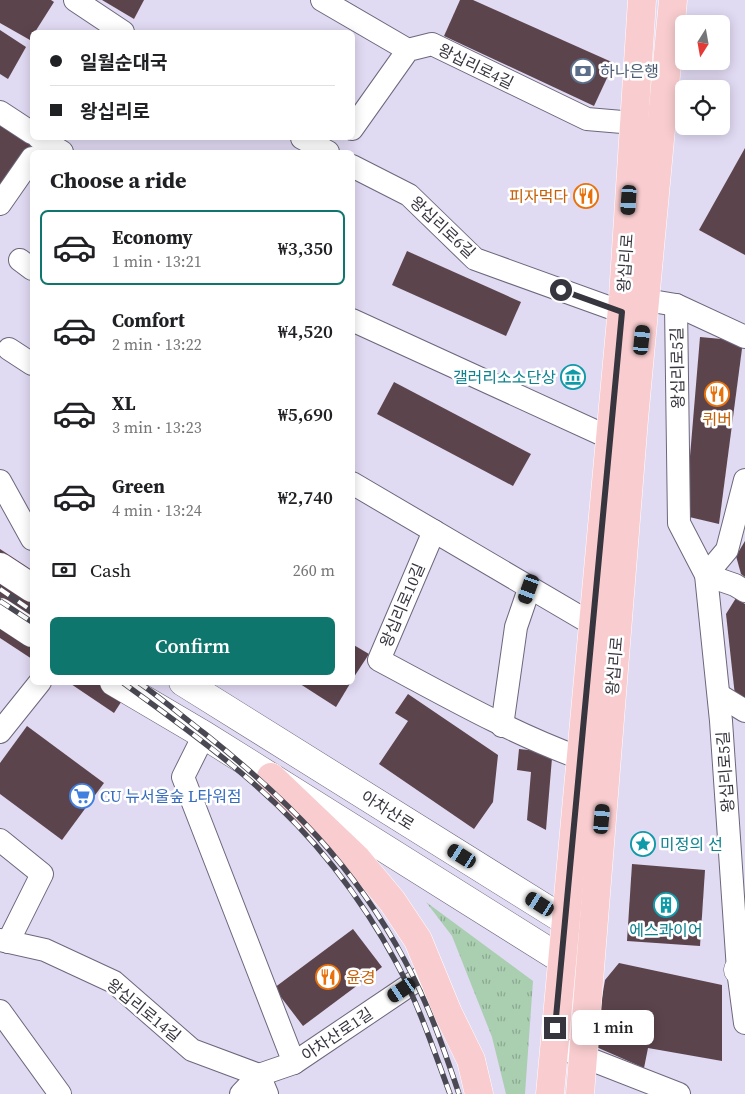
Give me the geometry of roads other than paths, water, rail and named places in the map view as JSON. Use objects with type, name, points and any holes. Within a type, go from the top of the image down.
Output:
[{"type":"main road","name":"왕십리로","points":[[550,1094],[622,312],[642,0]]},
{"type":"main road","name":"왕십리로","points":[[580,1094],[634,419],[673,0]]},
{"type":"main road","points":[[0,566],[30,587]]},
{"type":"main road","points":[[0,612],[30,632]]},
{"type":"main road","points":[[119,685],[204,735],[561,960],[589,975]]},
{"type":"main road","name":"아차산로","points":[[189,685],[592,938]]},
{"type":"main road","points":[[271,777],[357,859],[392,901],[418,940],[432,970],[448,1013],[471,1060],[479,1094]]},
{"type":"street","points":[[75,0],[120,30]]},
{"type":"street","points":[[322,0],[408,50],[355,124]]},
{"type":"street","name":"왕십리로4길","points":[[408,50],[432,44],[587,119],[634,123]]},
{"type":"street","points":[[0,112],[30,137]]},
{"type":"street","points":[[306,140],[324,150]]},
{"type":"street","points":[[0,204],[30,162]]},
{"type":"street","name":"왕십리로6길","points":[[355,168],[409,195],[475,259],[622,312]]},
{"type":"street","name":"왕십리로5길","points":[[646,300],[676,305],[679,523],[706,575],[719,695],[745,1023]]},
{"type":"street","points":[[676,305],[745,336]]},
{"type":"street","points":[[355,321],[610,438]]},
{"type":"street","points":[[9,349],[30,363]]},
{"type":"street","points":[[745,480],[727,550],[706,575],[736,585],[745,591]]},
{"type":"street","points":[[0,481],[30,535]]},
{"type":"street","points":[[355,485],[529,589],[592,624]]},
{"type":"street","name":"왕십리로10길","points":[[434,531],[378,660],[502,726],[538,743],[580,758]]},
{"type":"street","points":[[502,726],[516,627],[529,589]]},
{"type":"street","points":[[0,732],[38,685]]},
{"type":"street","points":[[719,695],[745,711]]},
{"type":"street","points":[[204,735],[183,776],[294,1063]]},
{"type":"street","name":"왕십리로14길","points":[[0,840],[42,874],[4,941],[45,950],[114,982],[192,1050],[263,1085]]},
{"type":"street","name":"아차산로1길","points":[[241,1094],[263,1085],[432,970]]},
{"type":"street","points":[[0,1011],[60,1094]]},
{"type":"street","points":[[554,1045],[680,1094]]},
{"type":"railway","points":[[0,589],[30,610]]},
{"type":"railway","points":[[0,601],[30,621]]},
{"type":"railway","points":[[126,685],[201,740],[269,797],[311,840],[330,863],[366,912],[397,964],[419,1012],[450,1094]]},
{"type":"railway","points":[[142,685],[264,783],[317,836],[341,864],[364,894],[405,961],[435,1026],[459,1094]]},
{"type":"place","name":"하나은행","points":[[583,71]]},
{"type":"place","name":"피자먹다","points":[[586,196]]},
{"type":"place","name":"갤러리소소단상","points":[[573,377]]},
{"type":"place","name":"퀴버","points":[[717,394]]},
{"type":"place","name":"CU 뉴서울숲 L타워점","points":[[82,796]]},
{"type":"place","name":"미정의 선","points":[[643,844]]},
{"type":"place","name":"에스콰이어","points":[[666,905]]},
{"type":"place","name":"윤경","points":[[328,977]]}]
